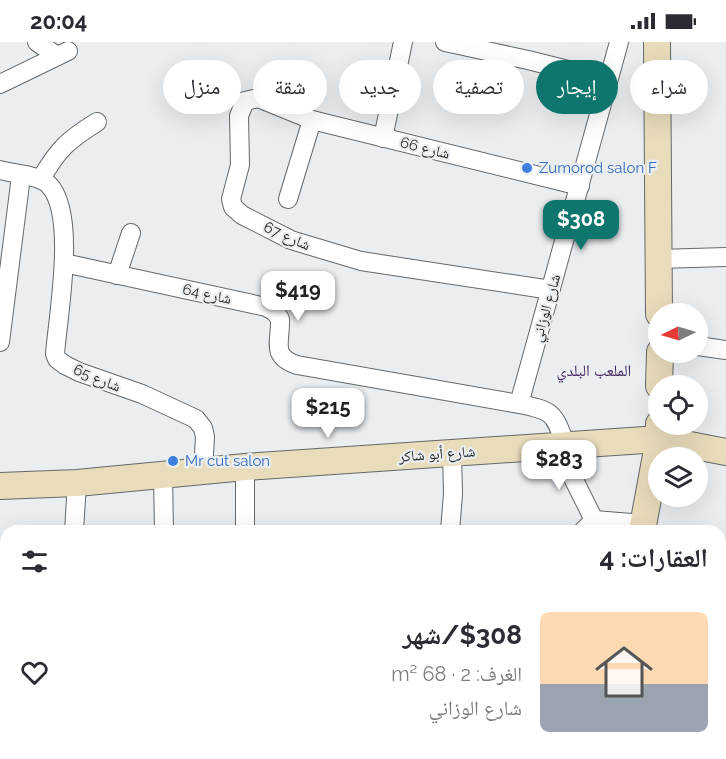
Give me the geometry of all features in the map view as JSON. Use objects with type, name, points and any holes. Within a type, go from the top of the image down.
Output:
[{"type":"street","points":[[0,84],[63,53],[37,42]]},
{"type":"street","points":[[383,138],[403,42]]},
{"type":"street","points":[[444,42],[536,62]]},
{"type":"street","name":"شارع الوزاني","points":[[614,60],[619,42]]},
{"type":"street","points":[[657,42],[659,303]]},
{"type":"street","name":"شارع 67","points":[[253,98],[245,101],[239,116],[240,165],[231,199],[233,207],[242,215],[291,240],[361,261],[551,290]]},
{"type":"street","name":"شارع 66","points":[[298,114],[312,120],[580,186]]},
{"type":"street","name":"شارع الوزاني","points":[[519,404],[599,114]]},
{"type":"street","points":[[288,199],[312,120]]},
{"type":"street","points":[[0,171],[41,179],[60,149],[97,122]]},
{"type":"street","points":[[0,342],[21,176]]},
{"type":"street","name":"شارع 65","points":[[41,179],[50,186],[61,216],[64,239],[64,263],[54,354],[57,359],[79,372],[141,394],[196,419],[203,428],[205,437],[203,470]]},
{"type":"street","points":[[117,275],[131,233]]},
{"type":"street","points":[[658,260],[726,257]]},
{"type":"street","name":"شارع 64","points":[[64,263],[266,306],[280,319],[281,357],[297,365],[519,404]]},
{"type":"street","points":[[708,347],[726,350]]},
{"type":"street","points":[[519,404],[547,410],[554,416],[561,445],[588,525]]},
{"type":"street","name":"شارع أبو شاكر","points":[[0,486],[77,483],[244,466],[561,445],[648,433]]},
{"type":"street","points":[[643,525],[658,435]]},
{"type":"street","name":"شارع أبو شاكر","points":[[669,435],[726,452]]},
{"type":"street","points":[[450,525],[453,494],[452,453]]},
{"type":"street","points":[[244,466],[244,525]]},
{"type":"street","points":[[163,475],[164,525]]},
{"type":"street","points":[[74,525],[77,483]]},
{"type":"place","name":"Zumorod salon F","points":[[527,168]]},
{"type":"place","name":"Mr cut salon","points":[[173,461]]},
{"type":"district","name":"الملعب البلدي","points":[[594,370]]}]
